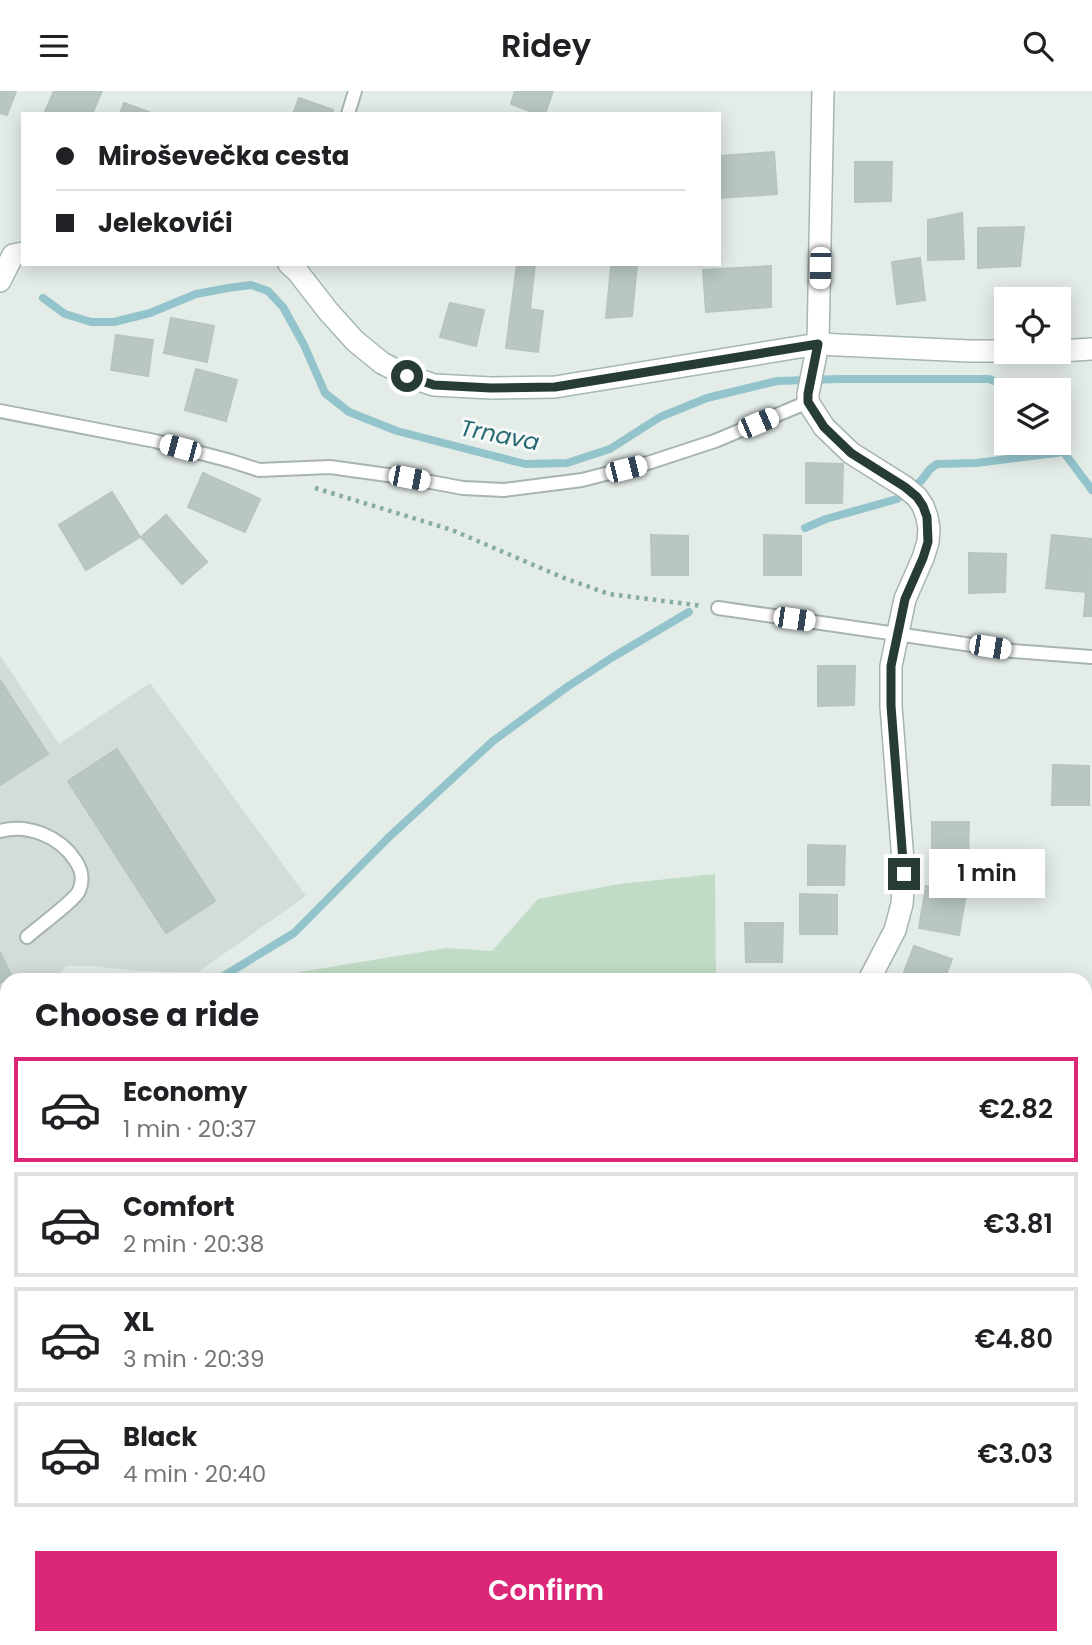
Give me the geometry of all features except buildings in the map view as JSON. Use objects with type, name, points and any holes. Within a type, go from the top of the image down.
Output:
[{"type":"street","points":[[823,91],[818,344],[808,398],[824,427],[851,453],[911,492],[923,506],[927,517],[928,542],[905,599],[891,666],[891,706],[904,874],[902,904],[894,930],[872,973]]},
{"type":"street","points":[[0,281],[12,252]]},
{"type":"street","points":[[295,267],[328,311],[364,349],[382,363],[407,376],[434,385],[555,387],[818,344],[994,351]]},
{"type":"street","points":[[1071,350],[1092,349]]},
{"type":"lane","points":[[349,112],[355,91]]},
{"type":"lane","points":[[0,411],[155,441],[259,470],[330,467],[463,488],[504,490],[583,480],[648,463],[715,441],[808,398]]},
{"type":"lane","points":[[718,608],[1013,651],[1092,657]]},
{"type":"lane","points":[[0,831],[26,830],[45,834],[68,848],[81,869],[82,882],[78,894],[27,937]]},
{"type":"path","points":[[312,487],[452,530],[564,578],[609,594],[718,608]]},
{"type":"shaded area","points":[[0,655],[59,744],[150,683],[306,896],[198,972],[66,966],[60,973],[0,973]]},
{"type":"green space","points":[[715,874],[716,973],[299,973],[446,948],[492,951],[538,899],[620,884]]},
{"type":"waterway","name":"Trnava","points":[[43,298],[65,314],[91,322],[114,322],[150,313],[196,294],[251,285],[268,291],[283,307],[304,345],[325,393],[349,412],[397,431],[525,464],[567,463],[610,449],[660,417],[707,398],[777,381],[989,379],[994,381]]},
{"type":"waterway","points":[[805,528],[826,519],[897,499],[921,481],[937,464],[976,463],[1040,455]]},
{"type":"waterway","name":"Trnava","points":[[1066,455],[1092,490]]},
{"type":"waterway","points":[[228,973],[294,933],[388,838],[493,741],[567,687],[689,612]]},
{"type":"route","points":[[407,376],[434,385],[555,387],[818,344],[808,402],[824,427],[851,453],[917,497],[923,506],[929,529],[923,558],[905,599],[891,666],[891,706],[904,874]]}]
